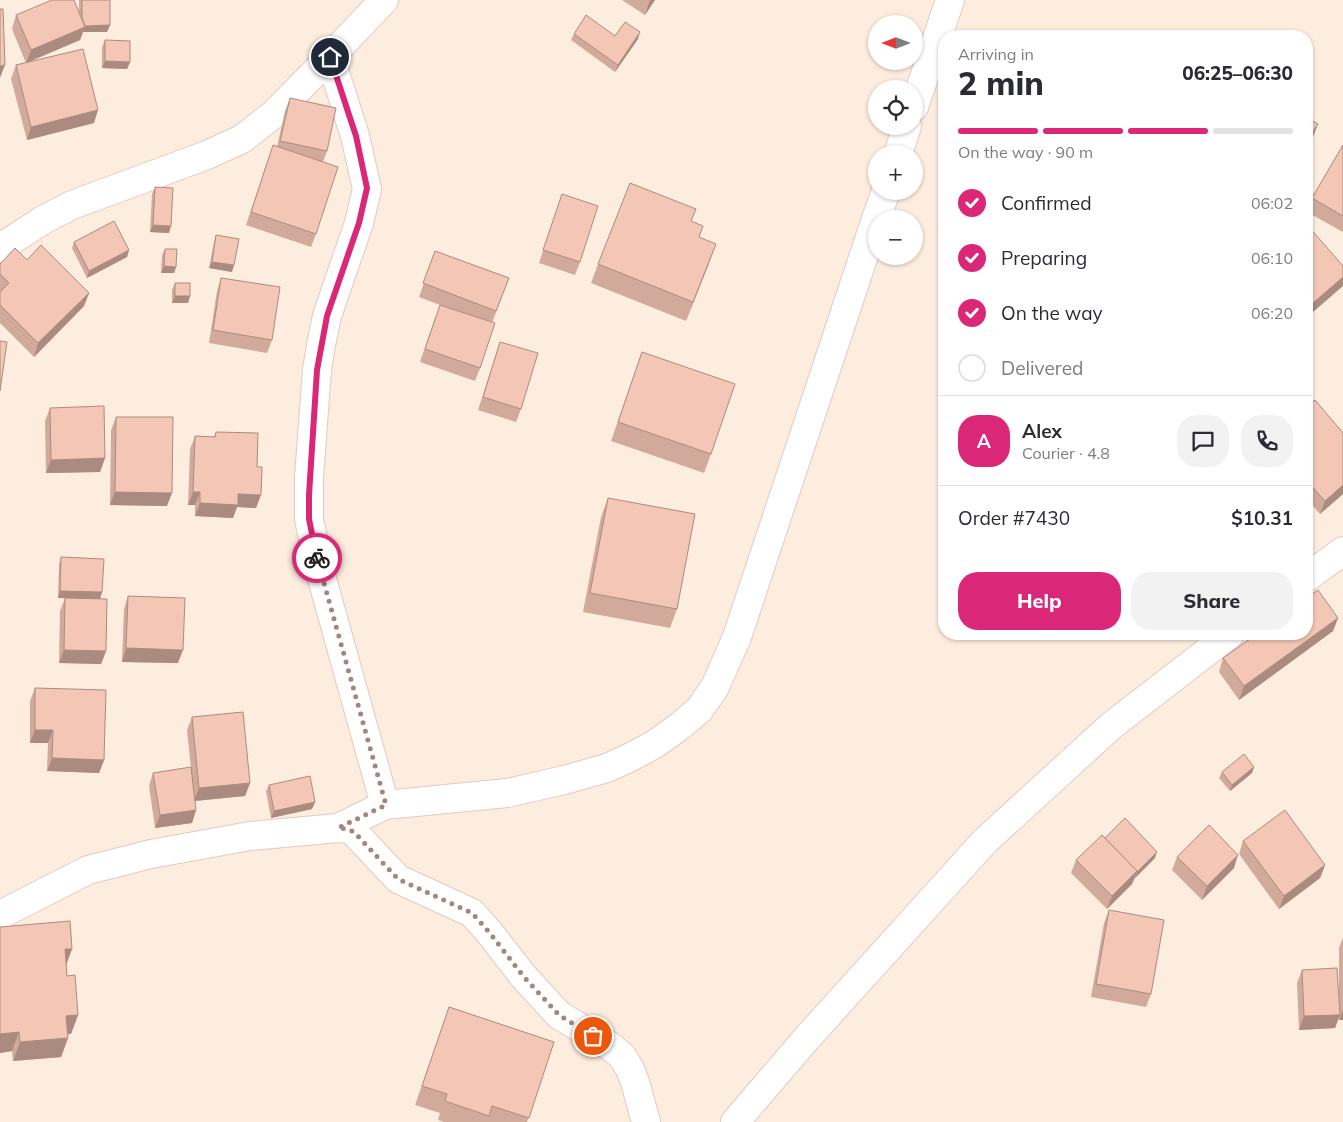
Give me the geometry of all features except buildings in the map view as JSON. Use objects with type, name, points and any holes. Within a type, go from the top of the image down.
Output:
[{"type":"street","points":[[0,248],[43,220],[72,205],[207,155],[242,138],[274,114],[384,0]]},
{"type":"street","points":[[940,30],[950,0]]},
{"type":"street","points":[[923,80],[938,36]]},
{"type":"street","points":[[330,57],[356,136],[367,188],[359,223],[327,316],[321,345],[317,370],[309,519],[321,578],[386,805]]},
{"type":"street","points":[[338,828],[386,805],[507,793],[607,768],[655,744],[699,710],[716,687],[737,637],[868,243]]},
{"type":"street","points":[[1313,573],[1343,551]]},
{"type":"street","points":[[735,1122],[807,1038],[985,842],[1111,726],[1222,640]]},
{"type":"street","points":[[0,915],[88,870],[151,854],[250,836],[338,828],[347,829],[354,832],[398,879],[465,910],[478,919],[524,977],[559,1015],[610,1046],[622,1056],[636,1082],[646,1122]]},
{"type":"way so far","points":[[317,558],[339,643],[386,805],[380,806],[338,828],[354,832],[398,879],[472,913],[524,977],[559,1015],[593,1036]]},
{"type":"route","points":[[317,558],[309,519],[309,476],[317,370],[327,316],[359,223],[367,188],[356,136],[330,57]]}]
